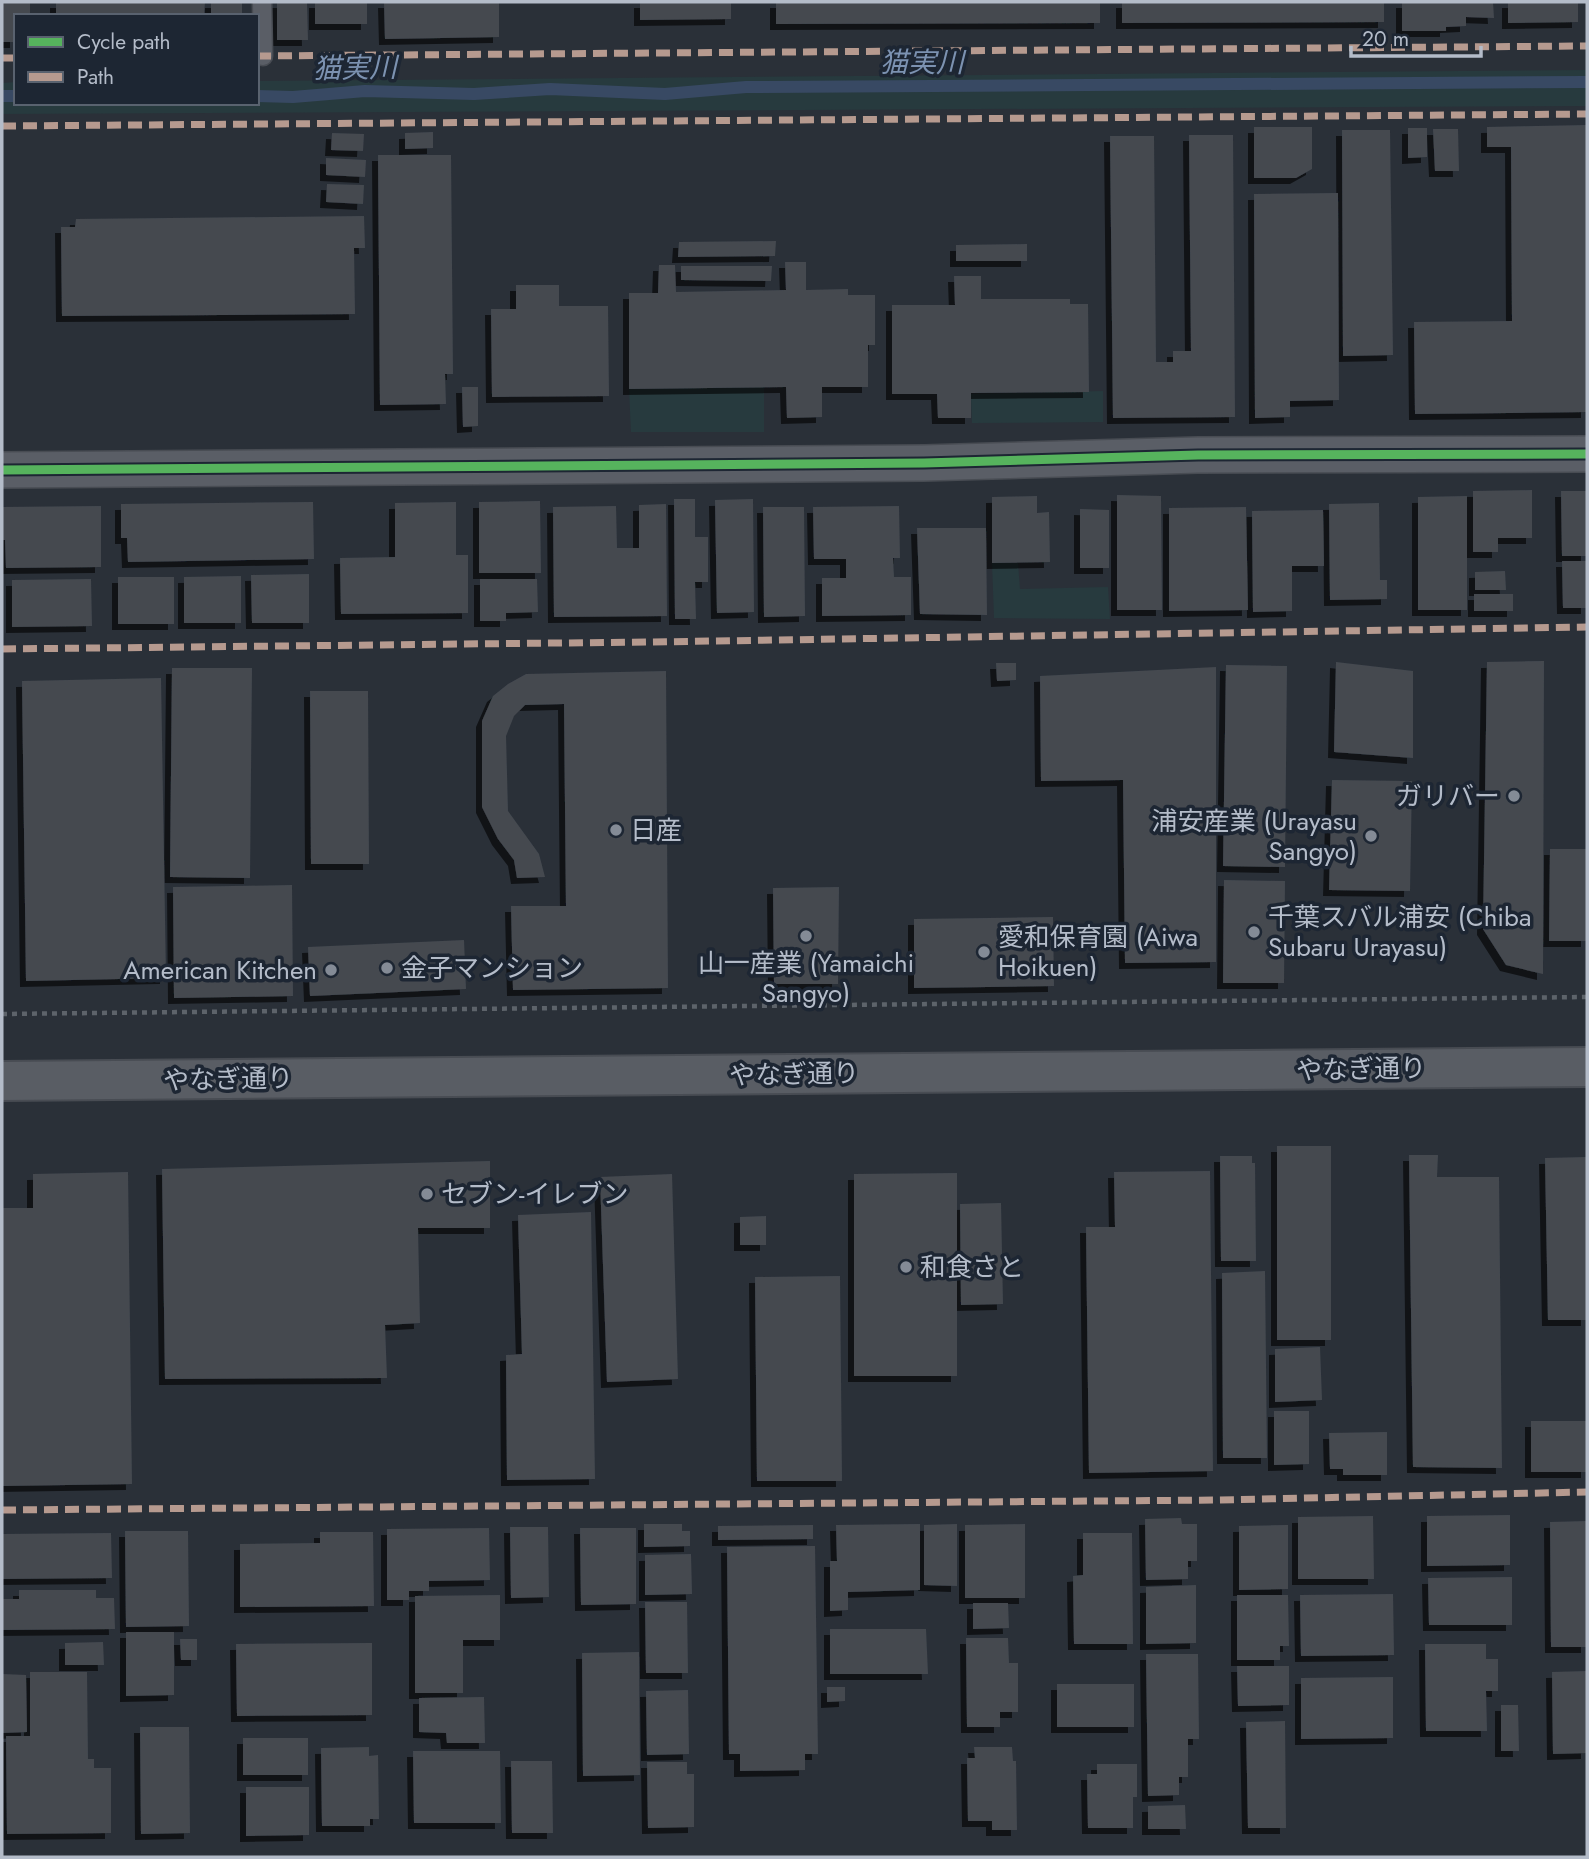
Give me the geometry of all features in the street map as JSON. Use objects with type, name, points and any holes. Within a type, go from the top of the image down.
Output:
[{"type":"main road","name":"やなぎ通り","points":[[2,1081],[1587,1067]]},
{"type":"street","points":[[2,470],[925,463],[1198,455],[1587,454]]},
{"type":"lane","points":[[262,2],[263,56]]},
{"type":"path","points":[[2,1014],[1587,997]]},
{"type":"green space","points":[[1587,70],[1587,106],[2,114],[2,83],[14,82],[14,105],[259,105],[259,81]]},
{"type":"green space","points":[[764,387],[764,432],[631,432],[629,389]]},
{"type":"green space","points":[[1103,391],[1103,422],[972,423],[971,394]]},
{"type":"green space","points":[[992,563],[1018,563],[1020,589],[1108,587],[1110,619],[994,618]]},
{"type":"building","points":[[2,2],[30,2],[30,14],[14,14],[14,42],[2,42]]},
{"type":"building","points":[[56,2],[205,2],[204,14],[56,14]]},
{"type":"building","points":[[211,2],[242,2],[242,14],[211,14]]},
{"type":"building","points":[[277,2],[307,2],[308,40],[277,40]]},
{"type":"building","points":[[315,2],[367,2],[367,24],[315,24]]},
{"type":"building","points":[[384,2],[499,2],[499,37],[385,39]]},
{"type":"building","points":[[640,2],[731,2],[731,19],[640,20]]},
{"type":"building","points":[[776,2],[1100,2],[1100,23],[776,24]]},
{"type":"building","points":[[1122,2],[1384,2],[1384,22],[1122,23]]},
{"type":"building","points":[[1402,2],[1493,2],[1494,18],[1466,17],[1466,26],[1446,27],[1446,31],[1402,31]]},
{"type":"building","points":[[1508,2],[1578,2],[1578,22],[1508,23]]},
{"type":"building","points":[[1587,125],[1587,412],[1415,414],[1414,322],[1512,321],[1511,147],[1487,147],[1487,127]]},
{"type":"building","points":[[1254,127],[1312,127],[1312,169],[1296,178],[1254,178]]},
{"type":"building","points":[[1408,128],[1427,128],[1427,157],[1408,158]]},
{"type":"building","points":[[1433,129],[1458,129],[1459,171],[1435,171]]},
{"type":"building","points":[[1342,130],[1390,130],[1393,355],[1343,356]]},
{"type":"building","points":[[433,132],[433,148],[405,149],[405,133]]},
{"type":"building","points":[[332,133],[364,134],[363,151],[331,150]]},
{"type":"building","points":[[1189,135],[1233,135],[1235,417],[1113,418],[1110,136],[1154,136],[1156,362],[1173,362],[1173,351],[1191,351]]},
{"type":"building","points":[[378,155],[451,155],[453,374],[445,374],[446,404],[380,405]]},
{"type":"building","points":[[326,158],[366,160],[365,177],[326,175]]},
{"type":"building","points":[[327,184],[364,185],[363,204],[326,202]]},
{"type":"building","points":[[1338,193],[1339,400],[1290,401],[1290,417],[1255,418],[1254,194]]},
{"type":"building","points":[[364,216],[365,248],[354,248],[355,314],[62,316],[61,227],[75,227],[76,219]]},
{"type":"building","points":[[776,241],[775,256],[678,257],[679,242]]},
{"type":"building","points":[[1027,244],[1027,261],[956,261],[956,245]]},
{"type":"building","points":[[785,262],[806,262],[806,290],[848,289],[848,295],[875,295],[875,345],[868,345],[868,387],[822,387],[822,417],[787,418],[786,387],[629,389],[629,293],[658,293],[659,265],[675,265],[676,292],[786,290]]},
{"type":"building","points":[[681,266],[772,266],[771,281],[681,280]]},
{"type":"building","points":[[954,276],[981,276],[981,299],[1070,299],[1070,304],[1088,304],[1089,392],[971,393],[971,418],[938,418],[937,394],[892,394],[892,305],[955,305]]},
{"type":"building","points":[[516,285],[559,285],[559,306],[608,306],[609,396],[492,397],[491,309],[516,309]]},
{"type":"building","points":[[462,387],[478,387],[478,426],[463,427]]},
{"type":"building","points":[[1532,490],[1532,538],[1498,538],[1498,552],[1473,552],[1473,491]]},
{"type":"building","points":[[1561,491],[1587,491],[1587,556],[1562,556]]},
{"type":"building","points":[[1117,495],[1161,496],[1162,610],[1117,610]]},
{"type":"building","points":[[1037,496],[1037,513],[1049,512],[1050,562],[992,563],[992,497]]},
{"type":"building","points":[[1467,496],[1467,610],[1418,610],[1418,497]]},
{"type":"building","points":[[674,499],[695,499],[695,537],[708,537],[708,582],[695,582],[696,619],[675,619]]},
{"type":"building","points":[[753,499],[754,612],[717,613],[715,500]]},
{"type":"building","points":[[540,501],[541,573],[479,573],[479,502]]},
{"type":"building","points":[[313,502],[314,559],[128,562],[127,538],[121,538],[121,504]]},
{"type":"building","points":[[456,502],[456,555],[468,555],[468,613],[341,614],[340,558],[395,557],[395,503]]},
{"type":"building","points":[[1379,503],[1380,580],[1387,580],[1387,599],[1330,600],[1329,504]]},
{"type":"building","points":[[666,504],[667,616],[554,617],[553,507],[616,506],[617,548],[639,548],[639,505]]},
{"type":"building","points":[[101,506],[101,567],[6,568],[5,540],[2,540],[2,507]]},
{"type":"building","points":[[899,506],[900,558],[893,558],[894,577],[911,577],[911,615],[822,616],[822,578],[846,578],[846,559],[814,559],[813,507]]},
{"type":"building","points":[[763,507],[804,507],[805,616],[764,617]]},
{"type":"building","points":[[1246,507],[1248,610],[1169,611],[1169,508]]},
{"type":"building","points":[[1080,509],[1109,510],[1109,568],[1080,568]]},
{"type":"building","points":[[1323,510],[1324,566],[1292,566],[1292,611],[1253,612],[1252,511]]},
{"type":"building","points":[[917,528],[986,528],[987,615],[920,614]]},
{"type":"building","points":[[1562,561],[1587,561],[1587,608],[1563,608]]},
{"type":"building","points":[[1505,571],[1506,590],[1475,590],[1475,572]]},
{"type":"building","points":[[309,574],[309,623],[252,623],[251,575]]},
{"type":"building","points":[[241,576],[241,623],[184,623],[184,577]]},
{"type":"building","points":[[118,577],[174,577],[174,624],[118,624]]},
{"type":"building","points":[[91,579],[92,626],[12,627],[12,580]]},
{"type":"building","points":[[480,579],[537,579],[538,612],[506,613],[506,621],[480,621]]},
{"type":"building","points":[[1474,594],[1513,594],[1513,611],[1474,611]]},
{"type":"building","name":"ガリバー","points":[[1544,661],[1543,974],[1506,965],[1483,929],[1487,662]]},
{"type":"building","points":[[1336,662],[1413,671],[1413,758],[1334,752]]},
{"type":"building","points":[[996,663],[1016,663],[1016,680],[997,681]]},
{"type":"building","points":[[1226,665],[1287,666],[1285,867],[1223,866]]},
{"type":"building","points":[[1216,667],[1216,962],[1125,963],[1123,780],[1041,781],[1040,676]]},
{"type":"building","points":[[172,668],[252,668],[250,878],[170,877]]},
{"type":"building","name":"日産","points":[[666,671],[668,988],[513,990],[511,906],[566,906],[564,704],[525,705],[514,716],[506,736],[508,811],[539,854],[545,877],[517,878],[514,860],[498,839],[482,807],[482,721],[493,696],[526,674]]},
{"type":"building","points":[[161,678],[166,978],[26,981],[22,681]]},
{"type":"building","points":[[310,691],[368,691],[369,864],[311,864]]},
{"type":"building","name":"浦安産業 (Urayasu Sangyo)","points":[[1332,780],[1412,781],[1410,891],[1329,890]]},
{"type":"building","points":[[1550,849],[1587,849],[1587,941],[1549,941]]},
{"type":"building","name":"千葉スバル浦安 (Chiba Subaru Urayasu)","points":[[1224,880],[1285,881],[1284,983],[1223,983]]},
{"type":"building","points":[[292,885],[293,996],[174,998],[173,887]]},
{"type":"building","name":"山一産業 (Yamaichi Sangyo)","points":[[839,887],[838,984],[774,984],[773,888]]},
{"type":"building","name":"愛和保育園 (Aiwa Hoikuen)","points":[[1053,917],[1054,986],[914,988],[914,919]]},
{"type":"building","name":"金子マンション","points":[[464,940],[466,989],[310,996],[308,947]]},
{"type":"building","points":[[1277,1146],[1331,1146],[1331,1340],[1277,1340]]},
{"type":"building","points":[[1409,1155],[1438,1155],[1437,1177],[1499,1177],[1502,1468],[1413,1467]]},
{"type":"building","points":[[1220,1156],[1252,1156],[1252,1163],[1255,1163],[1256,1261],[1221,1261]]},
{"type":"building","points":[[1587,1157],[1587,1320],[1548,1320],[1545,1158]]},
{"type":"building","points":[[490,1161],[490,1228],[418,1228],[420,1323],[385,1325],[387,1378],[165,1379],[162,1169]]},
{"type":"building","points":[[1210,1171],[1213,1471],[1089,1473],[1086,1227],[1115,1227],[1114,1172]]},
{"type":"building","points":[[128,1172],[132,1484],[3,1486],[2,1208],[33,1208],[33,1174]]},
{"type":"building","points":[[957,1173],[957,1376],[854,1376],[854,1174]]},
{"type":"building","points":[[672,1174],[678,1379],[607,1382],[600,1177]]},
{"type":"building","points":[[1001,1203],[1003,1304],[961,1305],[960,1204]]},
{"type":"building","points":[[591,1212],[595,1479],[507,1480],[506,1355],[522,1354],[518,1215]]},
{"type":"building","points":[[766,1216],[766,1245],[740,1245],[740,1217]]},
{"type":"building","points":[[1265,1271],[1267,1458],[1223,1458],[1222,1273]]},
{"type":"building","points":[[840,1276],[842,1481],[757,1481],[755,1277]]},
{"type":"building","points":[[1320,1347],[1322,1400],[1275,1402],[1275,1349]]},
{"type":"building","points":[[1274,1411],[1309,1411],[1309,1464],[1274,1465]]},
{"type":"building","points":[[1531,1421],[1587,1421],[1587,1472],[1531,1472]]},
{"type":"building","points":[[1387,1432],[1387,1475],[1343,1475],[1343,1469],[1330,1469],[1329,1433]]},
{"type":"building","points":[[1510,1515],[1510,1565],[1427,1566],[1427,1516]]},
{"type":"building","points":[[1373,1516],[1374,1579],[1298,1579],[1298,1517]]},
{"type":"building","points":[[1181,1518],[1182,1524],[1197,1524],[1197,1561],[1188,1561],[1188,1579],[1146,1580],[1145,1519]]},
{"type":"building","points":[[1587,1521],[1587,1647],[1551,1647],[1550,1522]]},
{"type":"building","points":[[644,1524],[682,1524],[682,1531],[690,1531],[690,1546],[644,1547]]},
{"type":"building","points":[[920,1524],[920,1590],[848,1592],[848,1610],[830,1611],[830,1561],[837,1561],[836,1525]]},
{"type":"building","points":[[957,1524],[957,1586],[924,1585],[924,1525]]},
{"type":"building","points":[[1025,1524],[1025,1598],[965,1598],[965,1525]]},
{"type":"building","points":[[813,1525],[813,1539],[718,1540],[718,1526]]},
{"type":"building","points":[[1288,1525],[1288,1589],[1239,1590],[1239,1526]]},
{"type":"building","points":[[510,1527],[548,1527],[549,1597],[511,1598]]},
{"type":"building","points":[[489,1528],[490,1580],[429,1581],[429,1591],[409,1591],[409,1600],[387,1600],[387,1529]]},
{"type":"building","points":[[580,1528],[636,1528],[636,1604],[581,1605]]},
{"type":"building","points":[[125,1531],[188,1531],[189,1626],[126,1627]]},
{"type":"building","points":[[320,1532],[373,1532],[374,1606],[240,1607],[240,1544],[320,1543]]},
{"type":"building","points":[[111,1533],[112,1578],[2,1579],[2,1534]]},
{"type":"building","points":[[1083,1533],[1132,1533],[1133,1644],[1074,1644],[1073,1576],[1083,1575]]},
{"type":"building","points":[[815,1546],[818,1754],[805,1754],[805,1770],[740,1771],[740,1754],[729,1754],[727,1547]]},
{"type":"building","points":[[691,1554],[692,1594],[645,1595],[645,1555]]},
{"type":"building","points":[[1512,1577],[1512,1625],[1429,1625],[1428,1578]]},
{"type":"building","points":[[1196,1585],[1196,1643],[1146,1644],[1146,1587]]},
{"type":"building","points":[[19,1590],[96,1590],[96,1598],[114,1598],[115,1629],[2,1630],[2,1599],[19,1599]]},
{"type":"building","points":[[1393,1594],[1394,1655],[1301,1656],[1300,1595]]},
{"type":"building","points":[[500,1595],[500,1640],[463,1640],[463,1693],[415,1693],[415,1596]]},
{"type":"building","points":[[1237,1595],[1288,1595],[1289,1646],[1280,1646],[1280,1660],[1237,1660]]},
{"type":"building","points":[[645,1602],[687,1602],[688,1673],[646,1673]]},
{"type":"building","points":[[973,1603],[1008,1603],[1009,1628],[973,1629]]},
{"type":"building","points":[[830,1629],[926,1629],[928,1674],[830,1674]]},
{"type":"building","points":[[126,1632],[174,1632],[174,1695],[126,1696]]},
{"type":"building","points":[[966,1638],[1008,1638],[1009,1663],[1018,1663],[1018,1712],[1000,1712],[1000,1727],[967,1727]]},
{"type":"building","points":[[180,1639],[197,1639],[197,1660],[181,1660]]},
{"type":"building","points":[[103,1642],[104,1665],[65,1665],[65,1643]]},
{"type":"building","points":[[372,1643],[372,1715],[237,1716],[236,1644]]},
{"type":"building","points":[[1425,1644],[1486,1644],[1486,1659],[1498,1659],[1498,1691],[1486,1691],[1487,1731],[1426,1731]]},
{"type":"building","points":[[639,1652],[640,1775],[583,1776],[582,1653]]},
{"type":"building","points":[[1146,1654],[1198,1654],[1199,1739],[1188,1739],[1188,1777],[1179,1777],[1179,1795],[1148,1796]]},
{"type":"building","points":[[1237,1666],[1289,1666],[1289,1705],[1238,1706]]},
{"type":"building","points":[[1587,1671],[1587,1753],[1553,1754],[1552,1672]]},
{"type":"building","points":[[30,1672],[87,1672],[88,1759],[94,1759],[94,1768],[111,1768],[111,1833],[7,1834],[6,1736],[30,1736]]},
{"type":"building","points":[[2,1674],[26,1675],[27,1732],[2,1733]]},
{"type":"building","points":[[1393,1677],[1393,1738],[1301,1739],[1301,1678]]},
{"type":"building","points":[[1057,1684],[1134,1684],[1134,1727],[1057,1727]]},
{"type":"building","points":[[827,1687],[845,1687],[845,1701],[827,1702]]},
{"type":"building","points":[[688,1690],[689,1754],[647,1755],[646,1691]]},
{"type":"building","points":[[484,1697],[485,1743],[447,1743],[446,1733],[419,1732],[419,1698]]},
{"type":"building","points":[[1501,1705],[1518,1705],[1519,1751],[1501,1751]]},
{"type":"building","points":[[1285,1721],[1286,1828],[1248,1828],[1246,1722]]},
{"type":"building","points":[[140,1727],[189,1727],[190,1833],[141,1834]]},
{"type":"building","points":[[243,1738],[308,1738],[308,1775],[243,1775]]},
{"type":"building","points":[[369,1747],[369,1756],[378,1755],[379,1819],[370,1819],[370,1826],[322,1826],[321,1748]]},
{"type":"building","points":[[974,1747],[1012,1747],[1013,1761],[1016,1761],[1017,1830],[992,1830],[992,1821],[968,1821],[967,1758],[975,1758]]},
{"type":"building","points":[[413,1751],[500,1751],[501,1823],[414,1823]]},
{"type":"building","points":[[511,1761],[552,1761],[553,1833],[512,1833]]},
{"type":"building","points":[[647,1762],[687,1762],[687,1774],[694,1774],[694,1827],[648,1828]]},
{"type":"building","points":[[1097,1764],[1137,1764],[1133,1828],[1088,1828],[1087,1774],[1097,1774]]},
{"type":"building","points":[[246,1787],[309,1787],[309,1835],[246,1836]]},
{"type":"building","points":[[1185,1805],[1186,1829],[1148,1829],[1148,1806]]},
{"type":"waterway","name":"猫実川","points":[[259,96],[293,97],[365,91],[474,94],[550,89],[665,94],[746,87],[1587,82]]},
{"type":"waterway","name":"猫実川","points":[[2,96],[14,96]]},
{"type":"marked path","points":[[259,56],[1587,46]]},
{"type":"marked path","points":[[2,58],[14,58]]},
{"type":"marked path","points":[[2,126],[1587,114]]},
{"type":"marked path","points":[[2,649],[1587,627]]},
{"type":"marked path","points":[[2,1510],[1217,1500],[1587,1492]]},
{"type":"cycle path","points":[[2,470],[924,463],[1198,455],[1587,454]]},
{"type":"place","name":"ガリバー","points":[[1514,796]]},
{"type":"place","name":"日産","points":[[616,830]]},
{"type":"place","name":"浦安産業 (Urayasu Sangyo)","points":[[1371,836]]},
{"type":"place","name":"千葉スバル浦安 (Chiba Subaru Urayasu)","points":[[1254,932]]},
{"type":"place","name":"山一産業 (Yamaichi Sangyo)","points":[[806,936]]},
{"type":"place","name":"愛和保育園 (Aiwa Hoikuen)","points":[[984,952]]},
{"type":"place","name":"金子マンション","points":[[387,968]]},
{"type":"place","name":"American Kitchen","points":[[331,970]]},
{"type":"place","name":"セブン-イレブン","points":[[427,1194]]},
{"type":"place","name":"和食さと","points":[[906,1267]]}]
